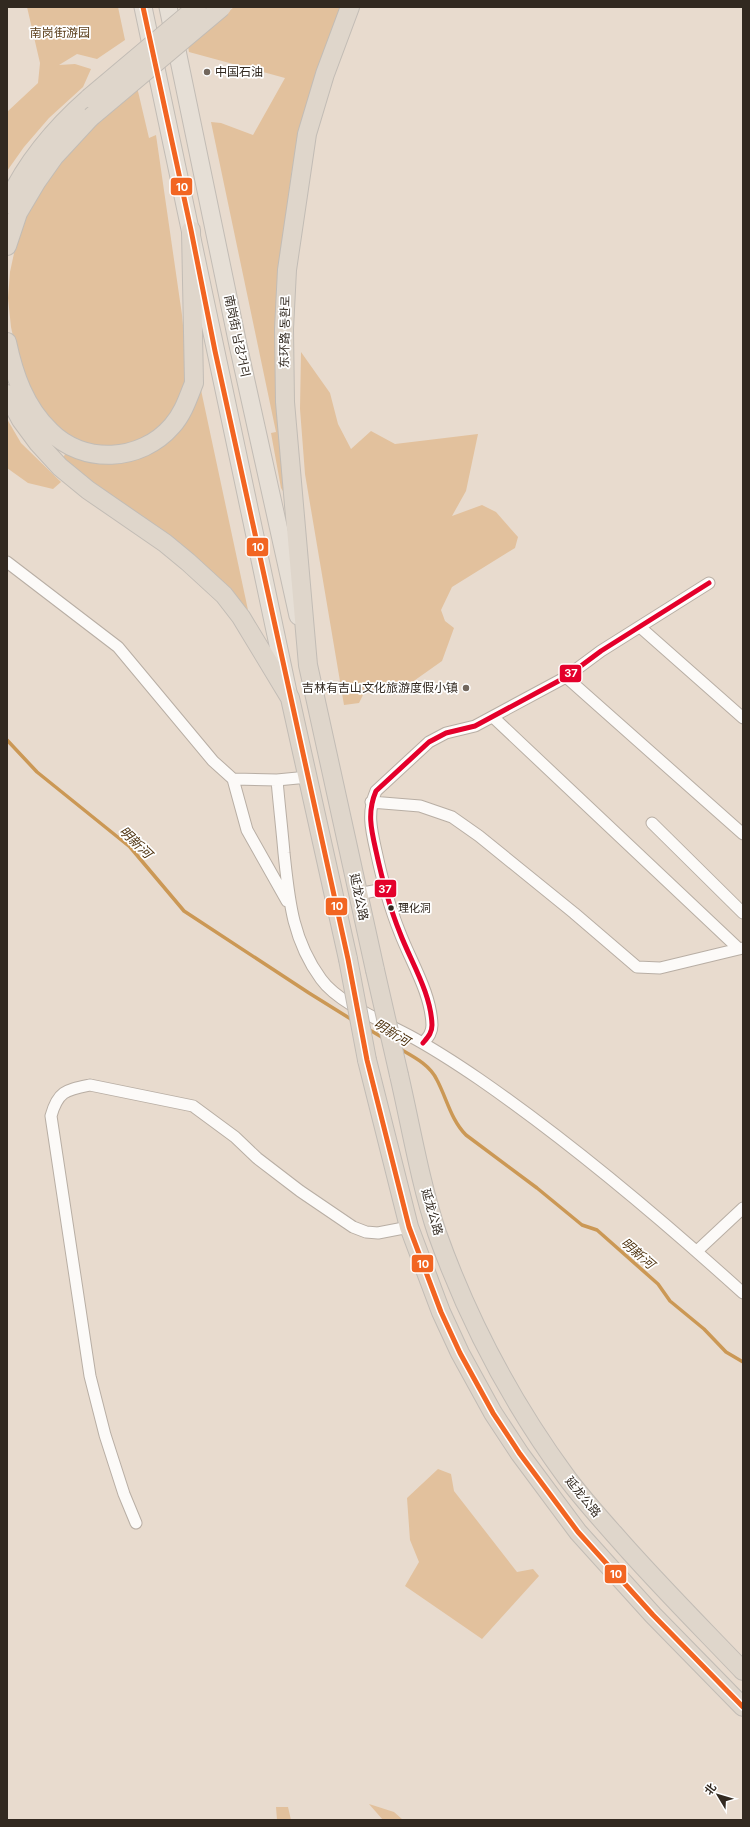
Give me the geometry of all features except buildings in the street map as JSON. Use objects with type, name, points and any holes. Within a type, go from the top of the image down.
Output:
[{"type":"highway","points":[[7,204],[34,158],[75,110],[197,7]]},
{"type":"highway","points":[[7,246],[18,213],[37,181],[64,145],[91,117],[222,7]]},
{"type":"highway","name":"东环路 동환로","points":[[308,665],[285,402],[284,329],[287,277],[308,134],[325,74],[350,7]]},
{"type":"highway","points":[[7,342],[17,382],[37,416],[50,432],[67,445],[85,452],[102,455],[128,454],[144,448],[160,438],[172,426],[187,401],[194,383],[191,230]]},
{"type":"highway","points":[[7,394],[21,420],[38,443],[60,467],[88,490],[165,543],[205,576],[224,595],[241,617],[290,698]]},
{"type":"highway","name":"延龙公路","points":[[308,665],[422,1177],[437,1230],[467,1306],[512,1395],[568,1479],[669,1595],[743,1672]]},
{"type":"highway","name":"延龙公路","points":[[290,698],[348,959],[367,1060],[409,1227],[441,1312],[460,1353],[493,1413],[520,1454],[578,1532],[612,1572],[743,1707]]},
{"type":"main road","name":"南岗街 남강거리","points":[[143,7],[290,698]]},
{"type":"main road","name":"南岗街 남강거리","points":[[168,7],[238,345],[308,665]]},
{"type":"street","points":[[7,562],[118,647],[213,761],[233,779],[247,830],[289,906],[300,940],[321,979],[333,992],[423,1043],[508,1099],[580,1152],[697,1251],[743,1293]]},
{"type":"street","points":[[423,1043],[431,1033],[432,1025],[428,1006],[417,972],[400,934],[384,890],[371,829],[371,802],[376,791],[429,742],[446,733],[475,726],[566,677],[601,652],[709,583]]},
{"type":"street","points":[[640,627],[743,718]]},
{"type":"street","points":[[566,677],[743,834]]},
{"type":"street","points":[[493,717],[741,948]]},
{"type":"street","points":[[233,779],[277,780],[308,777]]},
{"type":"street","points":[[277,780],[289,906]]},
{"type":"street","points":[[371,802],[420,806],[452,817],[479,836],[562,903],[637,967],[660,968],[741,948]]},
{"type":"street","points":[[652,823],[743,913]]},
{"type":"street","points":[[358,894],[384,890]]},
{"type":"street","points":[[136,1522],[124,1494],[107,1442],[90,1376],[51,1116],[55,1102],[60,1094],[74,1088],[90,1085],[193,1106],[235,1137],[257,1158],[300,1191],[353,1227],[366,1232],[378,1233],[409,1227]]},
{"type":"street","points":[[697,1251],[743,1208]]},
{"type":"green space","name":"南岗街游园","points":[[27,7],[118,7],[125,40],[97,59],[77,54],[59,65],[75,64],[91,69],[83,87],[49,118],[24,147],[7,171],[7,112],[38,83],[40,63]]},
{"type":"green space","points":[[234,7],[340,7],[317,70],[292,170],[277,282],[275,348],[276,394],[286,496],[281,488],[271,433],[276,432],[211,122],[221,123],[253,135],[285,78],[189,52],[188,46]]},
{"type":"green space","points":[[137,87],[149,138],[156,135],[182,315],[187,367],[185,387],[178,403],[155,434],[118,449],[86,444],[69,436],[55,426],[40,408],[29,388],[18,359],[11,327],[8,298],[10,272],[19,230],[32,201],[65,152]]},
{"type":"green space","points":[[301,352],[330,393],[338,424],[351,449],[371,431],[395,444],[478,434],[466,491],[452,516],[482,505],[496,512],[518,537],[515,548],[452,587],[441,610],[445,621],[454,628],[442,661],[401,690],[378,693],[367,687],[359,703],[344,705],[305,474],[300,409]]},
{"type":"green space","points":[[201,390],[248,610],[223,582],[196,557],[62,461],[65,454],[99,463],[123,461]]},
{"type":"green space","points":[[7,419],[21,443],[61,482],[53,489],[28,483],[7,468]]},
{"type":"green space","points":[[438,1469],[451,1474],[454,1491],[517,1572],[533,1569],[539,1576],[482,1639],[405,1586],[419,1562],[410,1540],[407,1498]]},
{"type":"green space","points":[[369,1804],[394,1812],[403,1820],[383,1820]]},
{"type":"green space","points":[[276,1807],[288,1807],[291,1820],[277,1820]]},
{"type":"waterway","name":"明新河","points":[[7,740],[37,772],[130,847],[184,911],[354,1021]]},
{"type":"waterway","name":"明新河","points":[[368,1029],[385,1039]]},
{"type":"waterway","name":"明新河","points":[[400,1049],[421,1062],[434,1075],[441,1087],[453,1116],[466,1135],[537,1188],[582,1225],[597,1230],[658,1284],[670,1301],[704,1329],[726,1352],[743,1362]]},
{"type":"transit line","name":"10","points":[[143,7],[191,230],[215,351],[348,959],[367,1060],[409,1227],[441,1312],[460,1353],[493,1413],[520,1454],[578,1532],[653,1615],[743,1707]]},
{"type":"transit line","name":"37","points":[[423,1043],[431,1030],[431,1013],[420,978],[404,944],[392,913],[381,872],[371,821],[373,799],[376,791],[429,742],[446,733],[475,726],[566,677],[601,651],[709,583]]},
{"type":"place","name":"中国石油","points":[[207,72]]},
{"type":"place","name":"吉林有吉山文化旅游度假小镇","points":[[466,688]]},
{"type":"place","name":"理化洞","points":[[391,908]]}]
